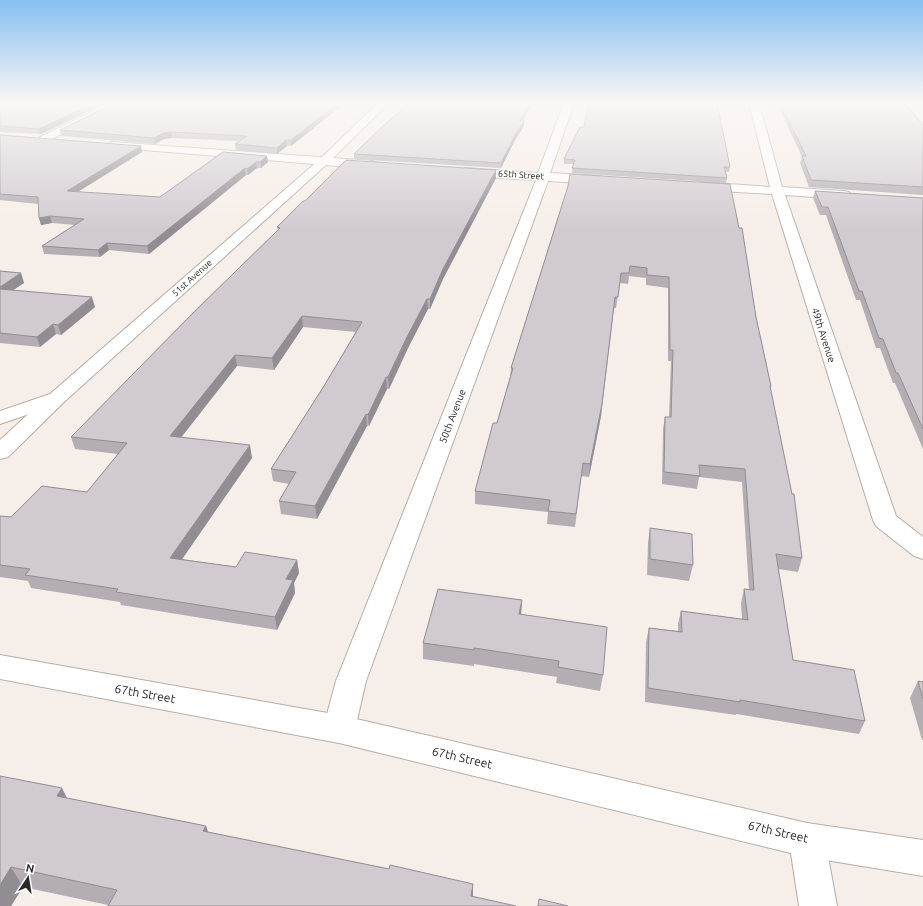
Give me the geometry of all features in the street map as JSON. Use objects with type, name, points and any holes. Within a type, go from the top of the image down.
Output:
[{"type":"street","points":[[114,145],[386,166]]},
{"type":"street","name":"51st Avenue","points":[[0,452],[57,398],[340,145]]},
{"type":"street","name":"50th Avenue","points":[[339,729],[351,681],[554,145]]},
{"type":"street","name":"49th Avenue","points":[[765,145],[777,190],[885,520],[923,550]]},
{"type":"street","name":"65th Street","points":[[457,171],[613,181]]},
{"type":"street","points":[[691,186],[777,190],[854,196]]},
{"type":"street","points":[[0,418],[57,398]]},
{"type":"street","name":"67th Street","points":[[0,667],[339,729],[807,840],[923,858]]},
{"type":"street","points":[[807,840],[818,906]]},
{"type":"building","points":[[0,145],[141,146],[67,191],[160,197],[223,152],[267,156],[260,162],[256,162],[247,169],[245,168],[147,246],[107,243],[98,250],[42,246],[84,219],[50,216],[39,218],[38,197],[0,194]]},
{"type":"building","points":[[248,145],[280,145],[277,148]]},
{"type":"building","points":[[363,145],[510,145],[501,163],[354,154]]},
{"type":"building","points":[[571,145],[726,145],[730,167],[724,167],[727,178],[572,168],[575,160],[564,159]]},
{"type":"building","points":[[801,145],[923,145],[923,187],[811,180],[802,156],[806,156]]},
{"type":"building","points":[[346,160],[496,170],[443,269],[430,299],[427,299],[388,377],[386,377],[368,415],[366,414],[315,506],[279,501],[296,472],[271,469],[324,386],[362,322],[302,316],[272,358],[235,355],[170,436],[250,445],[170,558],[236,567],[245,552],[297,560],[286,579],[293,580],[275,617],[116,592],[118,589],[25,575],[30,569],[0,565],[0,516],[11,517],[42,486],[87,492],[127,443],[71,437],[194,312],[280,228],[277,227]]},
{"type":"building","points":[[570,174],[730,184],[739,228],[742,228],[756,317],[792,494],[794,494],[802,558],[776,554],[793,660],[854,670],[865,721],[740,700],[740,702],[648,688],[649,628],[682,632],[681,611],[748,620],[744,589],[754,590],[745,469],[699,465],[700,476],[664,472],[665,417],[671,417],[673,350],[670,350],[669,277],[647,275],[647,268],[630,266],[629,273],[621,273],[618,297],[615,297],[602,404],[590,464],[583,463],[576,514],[548,511],[550,500],[475,491],[493,423],[497,423],[513,368],[511,368],[568,186]]},
{"type":"building","points":[[815,191],[923,198],[923,429],[898,373],[896,373],[883,339],[879,338],[862,291],[859,291],[828,207],[822,207]]},
{"type":"building","points":[[0,271],[21,273],[0,287]]},
{"type":"building","points":[[0,289],[92,297],[58,325],[53,324],[37,337],[0,333]]},
{"type":"building","points":[[650,528],[692,534],[693,565],[650,559]]},
{"type":"building","points":[[438,589],[522,600],[519,614],[607,627],[603,675],[558,667],[559,661],[474,648],[474,650],[423,643]]},
{"type":"building","points":[[918,681],[923,682],[923,699]]},
{"type":"building","points":[[0,776],[62,788],[57,796],[206,826],[203,831],[389,869],[390,865],[473,884],[471,896],[516,906],[108,906],[117,890],[11,867],[0,885]]},
{"type":"building","points":[[539,899],[568,906],[538,906]]}]
